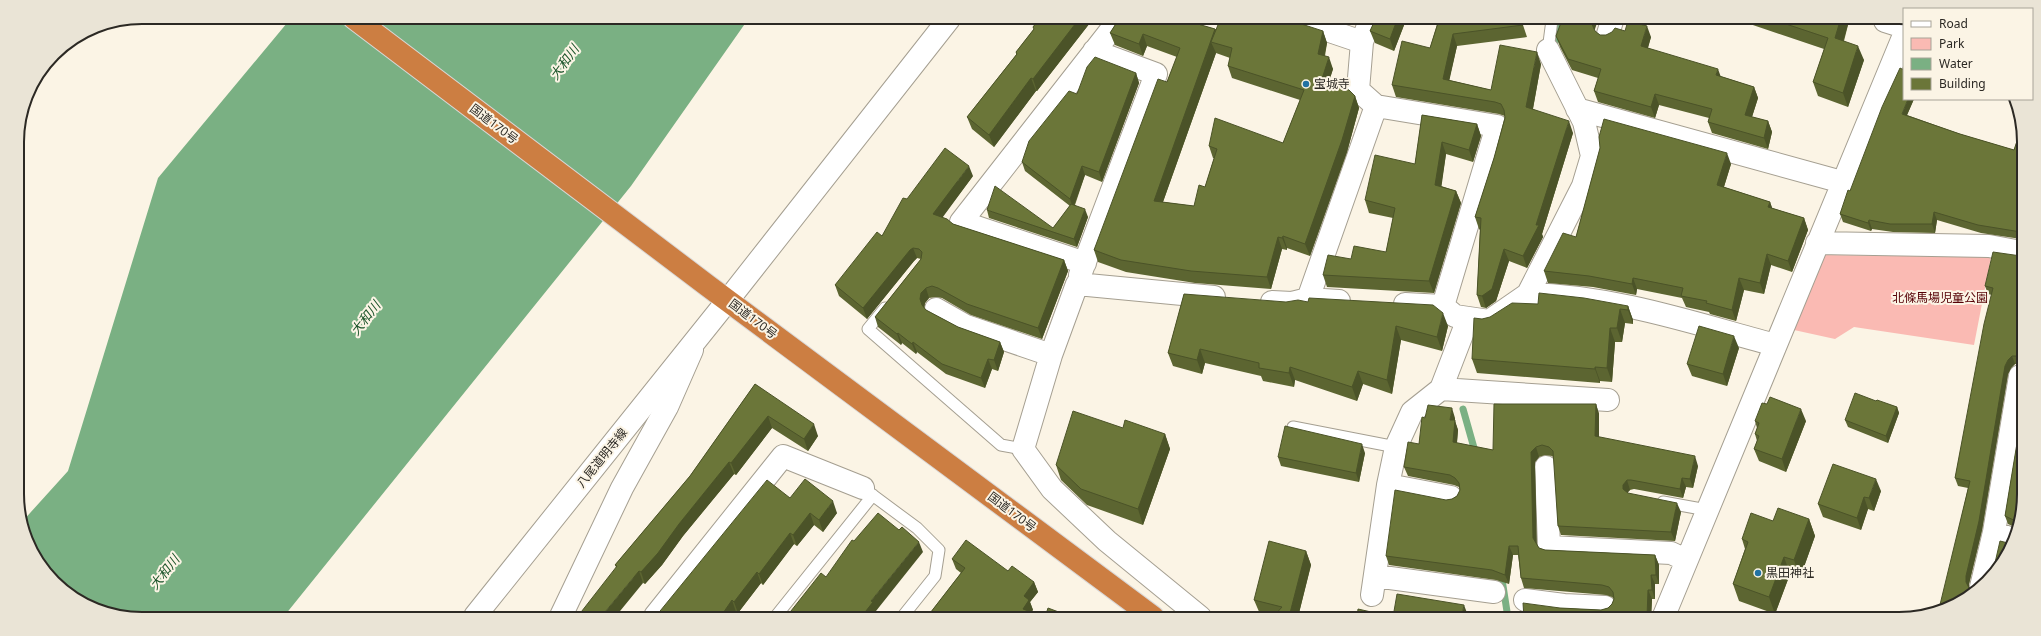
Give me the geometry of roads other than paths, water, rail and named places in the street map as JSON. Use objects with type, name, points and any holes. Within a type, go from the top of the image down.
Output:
[{"type":"highway","name":"国道170号","points":[[362,24],[708,286],[1146,612]]},
{"type":"street","name":"八尾道明寺線","points":[[478,612],[728,300],[945,24]]},
{"type":"street","points":[[1309,24],[1362,42]]},
{"type":"street","points":[[1369,24],[1362,42],[1358,90],[1376,106],[1497,126],[1443,306]]},
{"type":"street","points":[[1085,262],[961,222],[1111,30]]},
{"type":"street","points":[[1665,612],[1842,182],[1902,45]]},
{"type":"street","points":[[1388,303],[1443,306],[1455,316],[1489,321],[1528,294],[1583,186],[1592,156],[1584,122],[1548,50]]},
{"type":"street","points":[[1094,51],[1156,74],[1051,356],[1022,449],[1052,488],[1107,541],[1194,612]]},
{"type":"street","points":[[1308,299],[1376,106]]},
{"type":"street","points":[[1577,109],[1842,182]]},
{"type":"street","points":[[1817,243],[1989,246],[2017,251]]},
{"type":"street","points":[[1077,284],[1230,299]]},
{"type":"street","points":[[1528,294],[1557,295],[1629,305],[1774,345]]},
{"type":"street","points":[[1253,301],[1292,303],[1308,299],[1356,302]]},
{"type":"street","points":[[936,309],[966,326],[1051,356]]},
{"type":"street","points":[[1468,319],[1441,389],[1412,412],[1396,447],[1388,485],[1374,585],[1494,592]]},
{"type":"street","points":[[563,612],[622,488],[667,407],[695,341]]},
{"type":"street","points":[[1441,389],[1608,400]]},
{"type":"street","points":[[1983,577],[1994,532],[2017,394]]},
{"type":"street","points":[[658,612],[783,456],[868,491]]},
{"type":"street","points":[[1546,467],[1549,547],[1671,553],[1686,560]]},
{"type":"street","points":[[1388,485],[1451,498]]},
{"type":"street","points":[[1994,532],[2008,538]]},
{"type":"street","points":[[1525,600],[1565,612],[1605,607]]},
{"type":"lane","points":[[1548,50],[1551,24]]},
{"type":"lane","points":[[891,300],[868,329],[1001,445],[1022,449]]},
{"type":"lane","points":[[1293,426],[1396,447]]},
{"type":"lane","points":[[779,612],[868,491],[918,528],[939,550],[936,576],[906,612]]},
{"type":"lane","points":[[1655,500],[1707,510]]},
{"type":"water","name":"大和川","points":[[286,24],[745,24],[631,186],[287,612],[142,612],[111,608],[83,596],[64,583],[44,560],[30,532],[26,517],[68,471],[158,178]]},
{"type":"waterway","points":[[1555,42],[1558,24]]},
{"type":"waterway","points":[[1463,409],[1476,455]]},
{"type":"waterway","points":[[1501,573],[1507,612]]},
{"type":"place","name":"宝城寺","points":[[1306,84]]},
{"type":"place","name":"黒田神社","points":[[1758,573]]},
{"type":"park label","name":"北條馬場児童公園","points":[[1940,298]]}]
